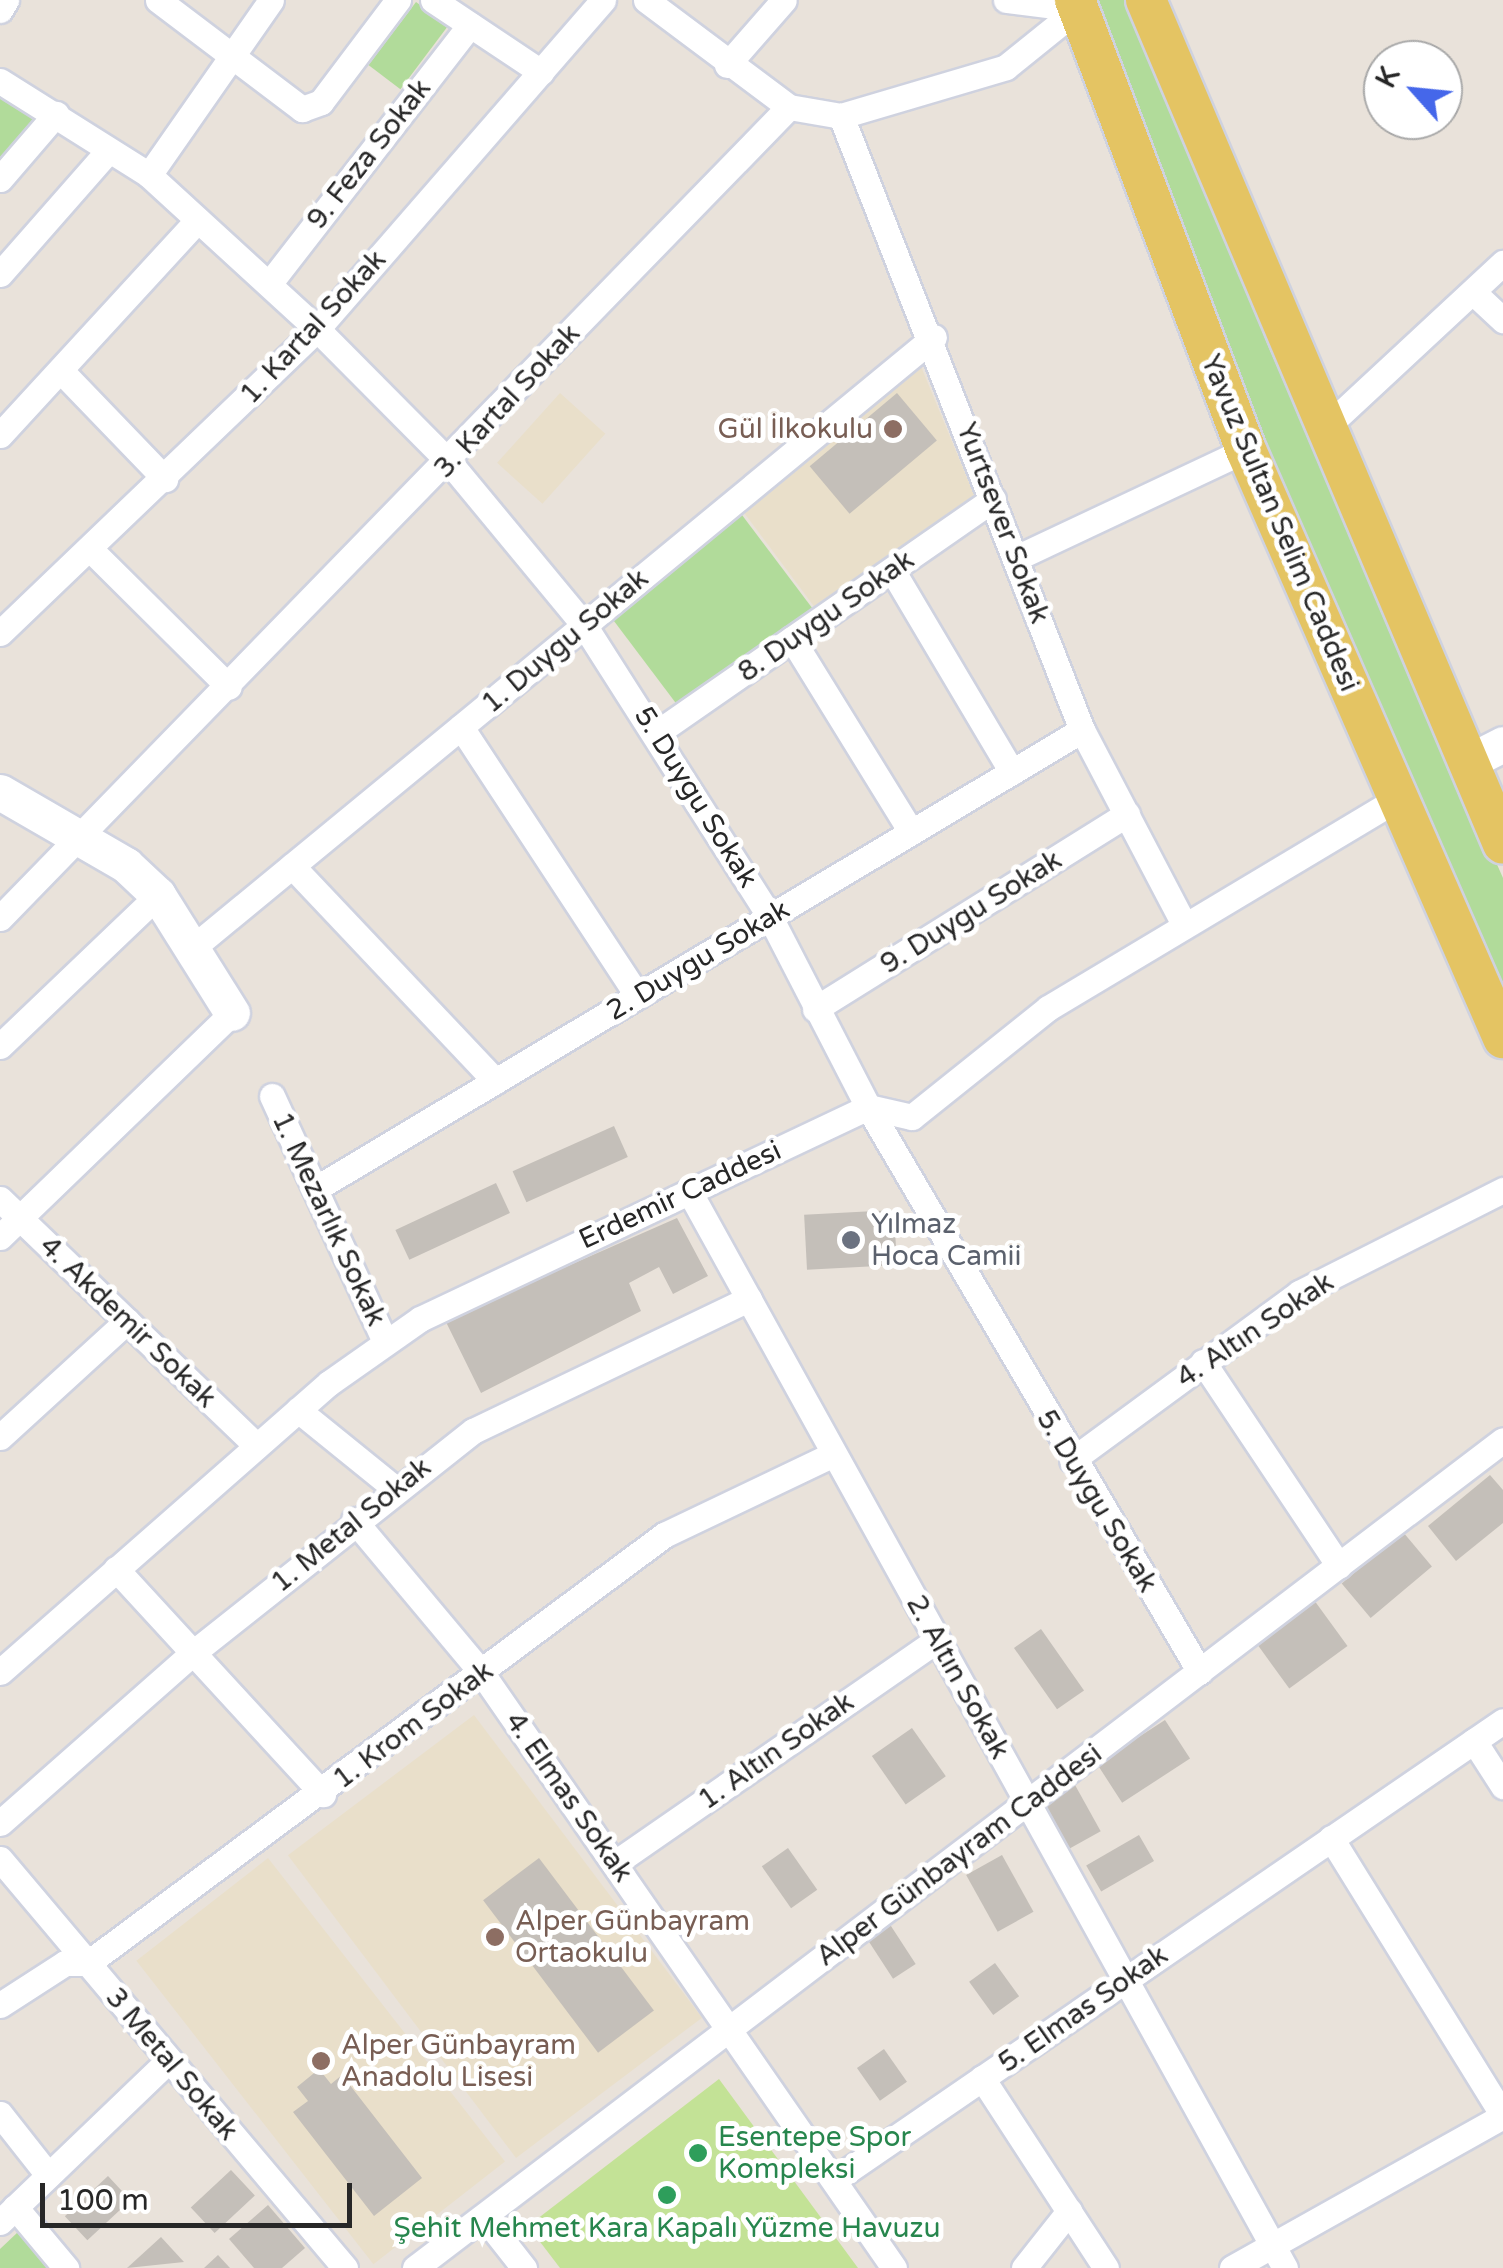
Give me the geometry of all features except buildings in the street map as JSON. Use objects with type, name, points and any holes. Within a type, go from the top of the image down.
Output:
[{"type":"main road","points":[[1146,0],[1322,431],[1486,753],[1503,844]]},
{"type":"main road","name":"Yavuz Sultan Selim Caddesi","points":[[1076,5],[1246,450],[1503,1038]]},
{"type":"street","points":[[0,10],[6,0]]},
{"type":"street","points":[[158,0],[302,108],[320,102],[398,0]]},
{"type":"street","points":[[150,175],[271,0]]},
{"type":"street","points":[[433,0],[541,72]]},
{"type":"street","name":"1. Kartal Sokak","points":[[0,633],[165,480],[317,328],[603,0]]},
{"type":"street","points":[[646,0],[727,66],[789,107],[841,116],[1006,67],[1076,5]]},
{"type":"street","points":[[727,66],[784,0]]},
{"type":"street","points":[[1006,0],[1076,5]]},
{"type":"street","name":"9. Feza Sokak","points":[[268,284],[470,25]]},
{"type":"street","name":"5. Duygu Sokak","points":[[0,81],[150,175],[317,328],[450,463],[584,625],[658,732],[770,917],[814,1009],[868,1107],[1200,1672]]},
{"type":"street","name":"3. Kartal Sokak","points":[[0,918],[84,838],[450,463],[789,107]]},
{"type":"street","points":[[0,179],[56,114]]},
{"type":"street","name":"Yurtsever Sokak","points":[[841,116],[934,337],[1082,730],[1182,922]]},
{"type":"street","points":[[0,274],[108,151]]},
{"type":"street","points":[[0,435],[64,374],[198,220]]},
{"type":"street","points":[[1322,431],[1503,263]]},
{"type":"street","points":[[1474,293],[1503,320]]},
{"type":"street","name":"1. Duygu Sokak","points":[[196,945],[934,337]]},
{"type":"street","points":[[64,374],[165,480]]},
{"type":"street","points":[[1016,558],[1246,450]]},
{"type":"street","name":"8. Duygu Sokak","points":[[658,732],[993,499]]},
{"type":"street","points":[[90,550],[229,687]]},
{"type":"street","points":[[892,570],[1012,772]]},
{"type":"street","points":[[792,638],[911,832]]},
{"type":"street","points":[[461,727],[638,996]]},
{"type":"street","name":"2. Duygu Sokak","points":[[315,1190],[1082,730]]},
{"type":"street","points":[[0,792],[84,838],[158,895],[196,945],[232,1012],[0,1237]]},
{"type":"street","points":[[868,1107],[912,1117],[1048,1008],[1182,922],[1399,798]]},
{"type":"street","name":"9. Duygu Sokak","points":[[814,1009],[1126,814]]},
{"type":"street","points":[[292,866],[495,1082]]},
{"type":"street","points":[[0,1046],[158,895]]},
{"type":"street","name":"1. Mezarlık Sokak","points":[[272,1096],[385,1342]]},
{"type":"street","name":"Erdemir Caddesi","points":[[0,1672],[298,1410],[385,1342],[458,1298],[868,1107]]},
{"type":"street","name":"4. Altın Sokak","points":[[1072,1460],[1299,1294],[1503,1190]]},
{"type":"street","name":"2. Altın Sokak","points":[[689,1192],[1285,2268]]},
{"type":"street","name":"4. Akdemir Sokak","points":[[0,1199],[257,1446]]},
{"type":"street","name":"1. Metal Sokak","points":[[0,1822],[194,1652],[393,1488],[473,1431],[749,1299]]},
{"type":"street","points":[[0,1437],[127,1321]]},
{"type":"street","points":[[1203,1362],[1339,1566]]},
{"type":"street","points":[[298,1410],[393,1488]]},
{"type":"street","name":"Alper Günbayram Caddesi","points":[[414,2268],[1503,1440]]},
{"type":"street","name":"1. Krom Sokak","points":[[0,2006],[65,1963],[88,1963],[323,1794],[664,1535],[834,1454]]},
{"type":"street","name":"4. Elmas Sokak","points":[[354,1520],[481,1672],[732,2028],[894,2268]]},
{"type":"street","points":[[116,1569],[323,1794]]},
{"type":"street","name":"1. Altın Sokak","points":[[615,1863],[938,1640]]},
{"type":"street","name":"5. Elmas Sokak","points":[[834,2180],[1503,1720]]},
{"type":"street","points":[[1474,1740],[1503,1786]]},
{"type":"street","points":[[1232,2268],[1270,2242],[1503,2116],[1330,1838]]},
{"type":"street","name":"3 Metal Sokak","points":[[0,1859],[337,2259]]},
{"type":"street","points":[[66,2268],[8,2215],[169,2060]]},
{"type":"street","points":[[982,2078],[1106,2268]]},
{"type":"street","points":[[0,2114],[48,2175]]},
{"type":"street","points":[[1024,2268],[1068,2211]]},
{"type":"street","points":[[484,2217],[524,2268]]},
{"type":"street","points":[[310,2268],[337,2259]]},
{"type":"shaded area","name":"Gül İlkokulu","points":[[920,364],[974,495],[816,609],[742,510]]},
{"type":"shaded area","points":[[560,393],[605,434],[542,504],[497,463]]},
{"type":"shaded area","name":"Alper Günbayram Ortaokulu","points":[[474,1715],[702,2018],[516,2158],[288,1855]]},
{"type":"shaded area","name":"Alper Günbayram Anadolu Lisesi","points":[[268,1858],[505,2161],[373,2264],[136,1961]]},
{"type":"green space","points":[[1088,0],[1129,0],[1269,348],[1503,878],[1503,995],[1296,534]]},
{"type":"green space","points":[[416,2],[448,26],[400,89],[368,65]]},
{"type":"green space","points":[[0,92],[38,117],[0,163]]},
{"type":"green space","points":[[739,511],[814,610],[681,710],[606,611]]},
{"type":"green space","name":"Esentepe Spor Kompleksi","points":[[719,2079],[858,2268],[560,2268],[528,2226]]},
{"type":"green space","points":[[18,2232],[49,2268],[0,2268],[0,2249]]},
{"type":"place","name":"Gül İlkokulu","points":[[893,429]]},
{"type":"place","name":"Yılmaz Hoca Camii","points":[[851,1240]]},
{"type":"place","name":"Alper Günbayram Ortaokulu","points":[[495,1937]]},
{"type":"place","name":"Alper Günbayram Anadolu Lisesi","points":[[321,2061]]},
{"type":"place","name":"Esentepe Spor Kompleksi","points":[[698,2153]]},
{"type":"place","name":"Şehit Mehmet Kara Kapalı Yüzme Havuzu","points":[[667,2195]]}]
